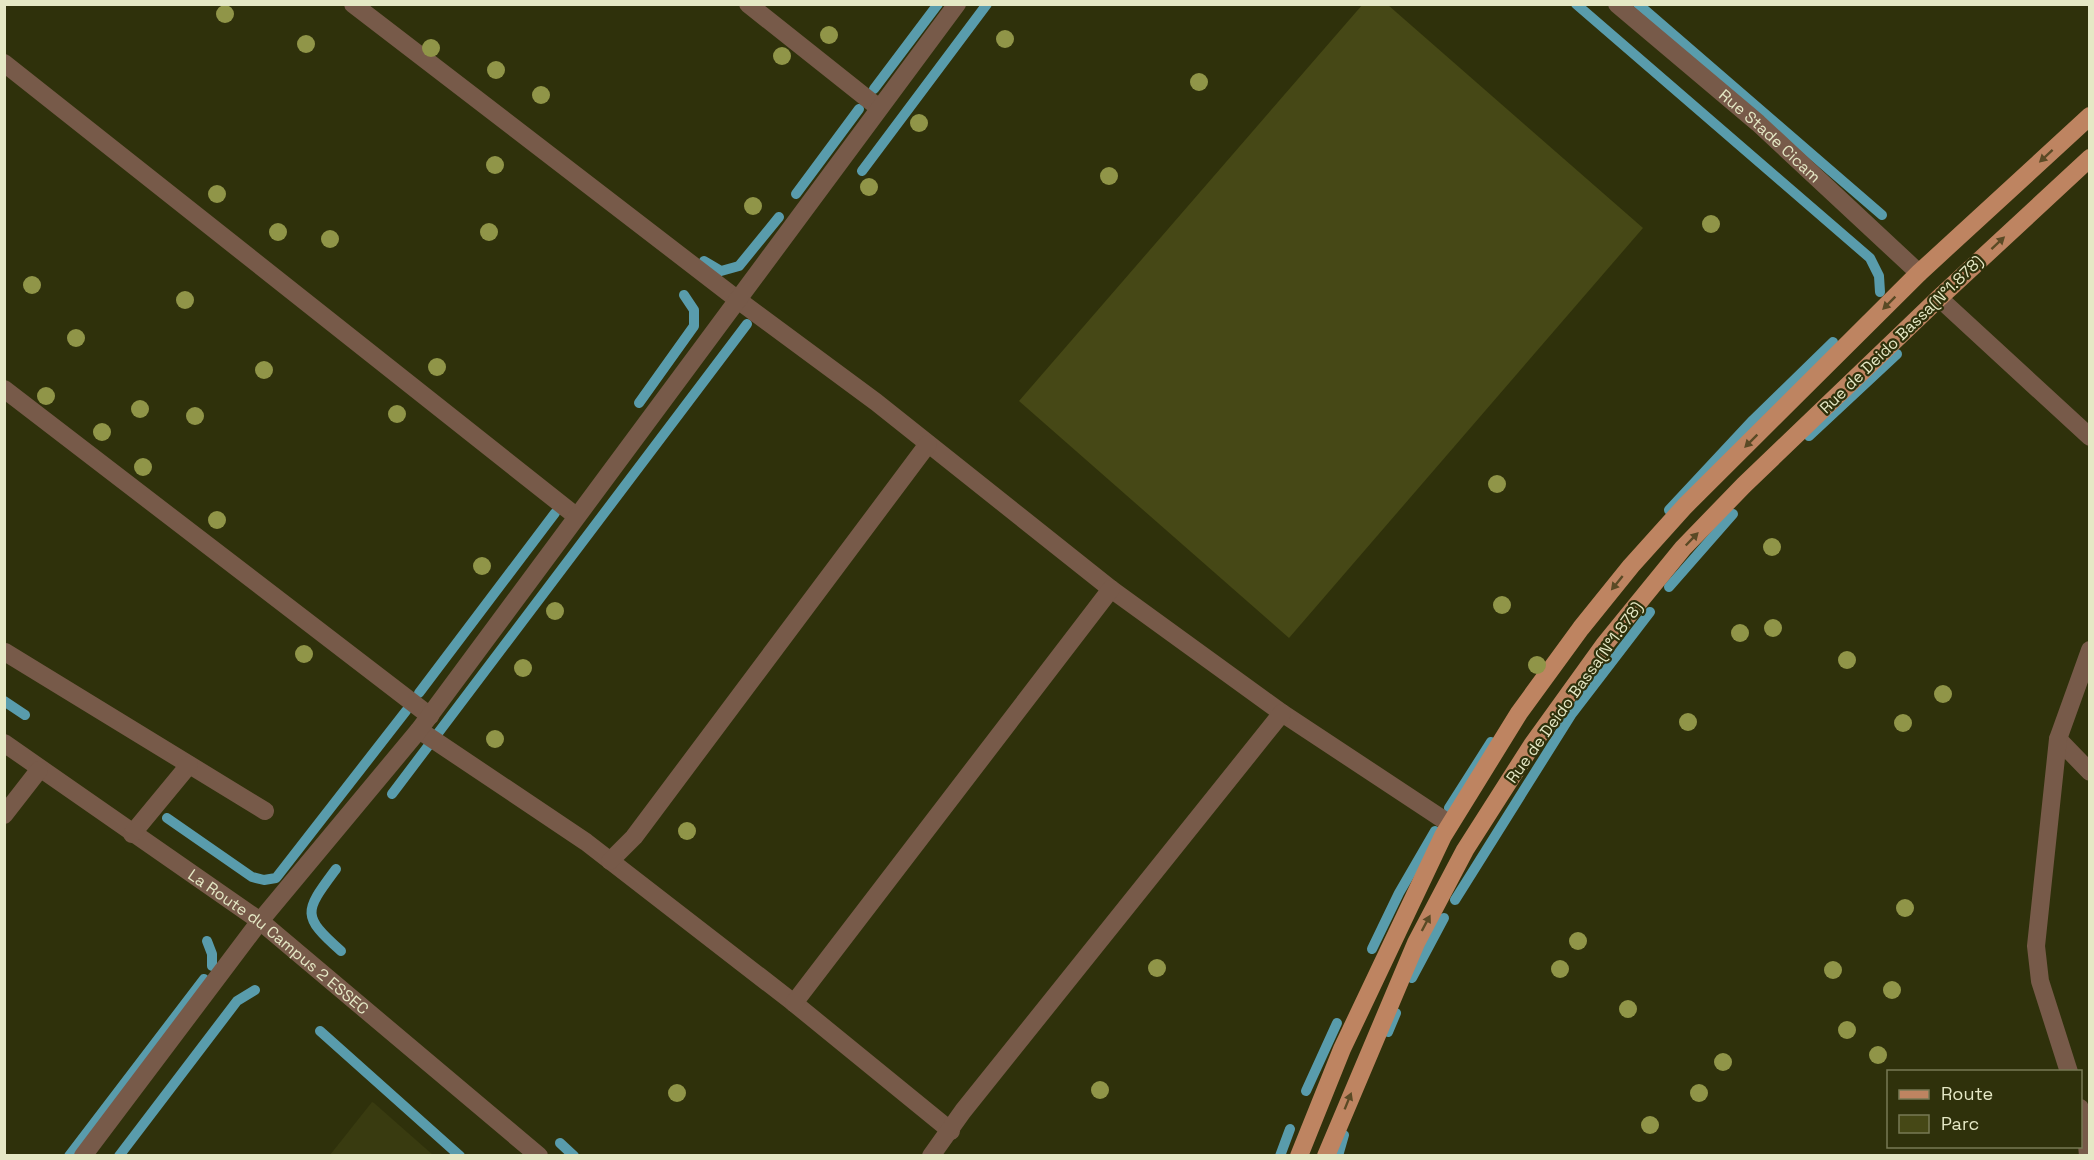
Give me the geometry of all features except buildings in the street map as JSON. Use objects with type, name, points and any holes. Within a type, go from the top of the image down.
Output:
[{"type":"main road","points":[[1299,1155],[1342,1049],[1450,824],[1519,713],[1631,566],[1693,498],[1919,273],[2090,116]]},
{"type":"main road","name":"Rue de Deido Bassa(N°1.878)","points":[[1326,1155],[1416,942],[1465,850],[1532,745],[1604,645],[1683,548],[1744,485],[1939,297],[2090,158]]},
{"type":"street","points":[[353,4],[738,300],[876,402],[1112,589],[1282,713],[1450,824]]},
{"type":"street","points":[[748,4],[879,108]]},
{"type":"street","points":[[83,1155],[260,921],[425,723],[957,4]]},
{"type":"street","name":"Rue Stade Cicam","points":[[1617,4],[1758,123],[1919,273]]},
{"type":"street","points":[[4,63],[576,516]]},
{"type":"street","points":[[1939,297],[2090,437]]},
{"type":"street","points":[[4,389],[425,723],[586,842],[794,1003],[951,1131]]},
{"type":"street","points":[[610,861],[634,837],[928,444]]},
{"type":"street","points":[[794,1003],[1112,589]]},
{"type":"street","points":[[2069,1070],[2036,964],[2058,739],[2090,650]]},
{"type":"street","points":[[5,652],[265,811]]},
{"type":"street","points":[[931,1155],[951,1131],[963,1111],[1282,713]]},
{"type":"street","points":[[2058,739],[2090,772]]},
{"type":"street","name":"La Route du Campus 2 ESSEC","points":[[4,743],[39,770],[260,921],[539,1155]]},
{"type":"street","points":[[132,834],[189,765]]},
{"type":"street","points":[[4,815],[39,770]]},
{"type":"street","points":[[2082,1114],[2088,1155]]},
{"type":"shaded area","points":[[372,1102],[374,1103],[433,1155],[330,1155]]},
{"type":"green space","points":[[1363,4],[1388,5],[1643,228],[1289,638],[1019,401]]},
{"type":"waterway","points":[[874,89],[938,4]]},
{"type":"waterway","points":[[862,171],[987,4]]},
{"type":"waterway","points":[[1576,4],[1870,258],[1879,276],[1880,292]]},
{"type":"waterway","points":[[1638,4],[1882,215]]},
{"type":"waterway","points":[[796,194],[859,109]]},
{"type":"waterway","points":[[704,261],[721,271],[739,266],[779,217]]},
{"type":"waterway","points":[[639,403],[694,326],[694,310],[684,295]]},
{"type":"waterway","points":[[392,794],[747,324]]},
{"type":"waterway","points":[[1669,510],[1753,420],[1833,342]]},
{"type":"waterway","points":[[1809,436],[1897,354]]},
{"type":"waterway","points":[[419,693],[555,513]]},
{"type":"waterway","points":[[1669,587],[1733,514]]},
{"type":"waterway","points":[[1455,900],[1571,715],[1650,612]]},
{"type":"waterway","points":[[4,701],[25,715]]},
{"type":"waterway","points":[[167,818],[252,877],[264,880],[276,878],[406,711]]},
{"type":"waterway","points":[[1449,808],[1491,742]]},
{"type":"waterway","points":[[1372,949],[1399,893],[1435,831]]},
{"type":"waterway","points":[[336,869],[318,894],[312,912],[313,920],[319,929],[341,951]]},
{"type":"waterway","points":[[1412,978],[1444,918]]},
{"type":"waterway","points":[[207,941],[212,954],[212,966]]},
{"type":"waterway","points":[[69,1156],[204,979]]},
{"type":"waterway","points":[[119,1156],[237,1001],[255,990]]},
{"type":"waterway","points":[[1388,1032],[1396,1013]]},
{"type":"waterway","points":[[1306,1091],[1337,1023]]},
{"type":"waterway","points":[[320,1031],[460,1156]]},
{"type":"waterway","points":[[1280,1156],[1290,1129]]},
{"type":"waterway","points":[[1338,1156],[1344,1135]]},
{"type":"waterway","points":[[560,1143],[574,1156]]}]
